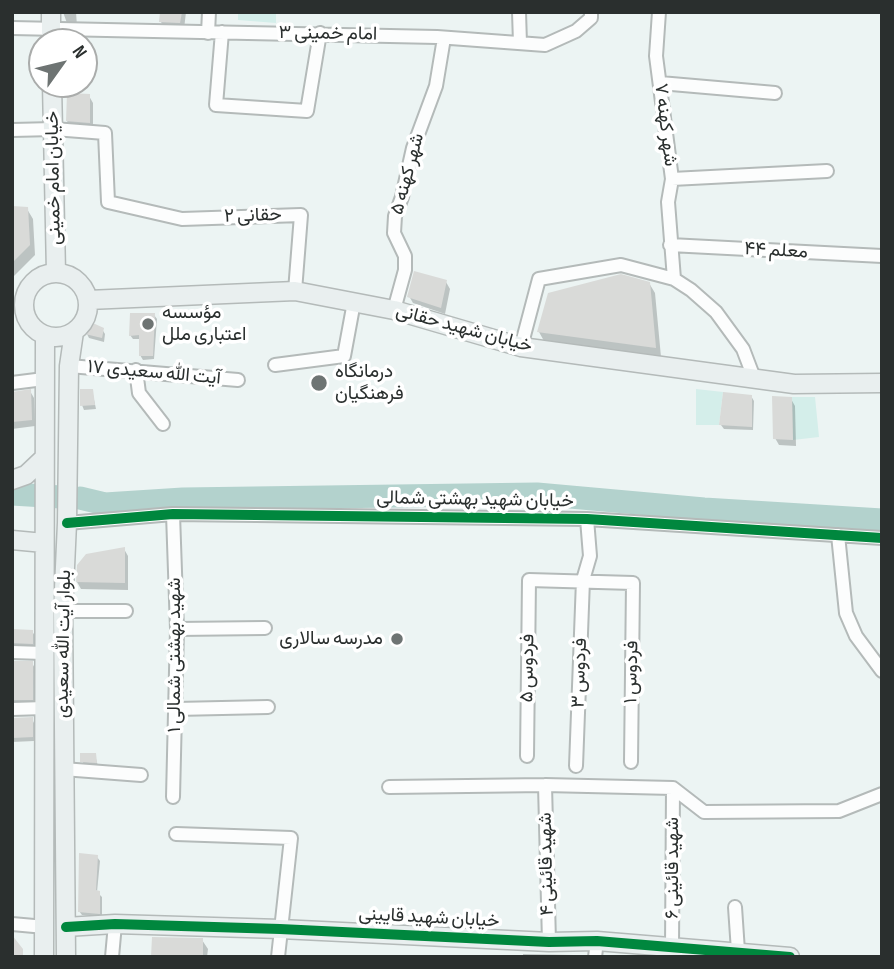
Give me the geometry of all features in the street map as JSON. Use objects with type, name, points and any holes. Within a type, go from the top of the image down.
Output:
[{"type":"main road","name":"خیابان امام خمینی","points":[[53,98],[56,272]]},
{"type":"main road","points":[[56,272],[80,284],[88,300],[85,318],[74,332],[65,336],[45,335],[18,311],[31,285],[56,272]]},
{"type":"main road","name":"خیابان شهید حقانی","points":[[88,300],[295,291],[394,310],[521,347],[794,384],[882,383]]},
{"type":"main road","name":"بلوار آیت الله سعیدی","points":[[66,952],[63,611],[69,366],[74,332]]},
{"type":"main road","name":"بلوار آیت الله سعیدی","points":[[44,934],[45,335]]},
{"type":"main road","points":[[12,480],[26,475],[44,458]]},
{"type":"main road","points":[[12,540],[44,543]]},
{"type":"main road","name":"خیابان شهید قایینی","points":[[44,934],[54,920],[65,919],[115,924],[549,942],[596,949],[672,948],[708,954],[738,951],[790,957]]},
{"type":"main road","points":[[44,934],[60,939],[66,952]]},
{"type":"street","points":[[208,33],[209,12]]},
{"type":"street","points":[[519,12],[520,43]]},
{"type":"street","name":"امام خمینی ۳","points":[[12,28],[320,33],[444,37],[545,45],[576,31],[591,18],[591,12]]},
{"type":"street","name":"شهر کهنه ۷","points":[[659,12],[656,56],[673,179],[667,202],[674,279]]},
{"type":"street","points":[[222,32],[216,105],[307,111],[320,33]]},
{"type":"street","name":"شهر کهنه ۵","points":[[394,310],[405,270],[405,256],[394,233],[395,216],[413,148],[436,86],[444,37]]},
{"type":"street","points":[[660,83],[775,93]]},
{"type":"street","points":[[12,130],[54,129]]},
{"type":"street","name":"حقانی ۲","points":[[54,129],[105,133],[108,202],[182,219],[301,215],[295,291]]},
{"type":"street","points":[[673,179],[827,171]]},
{"type":"street","name":"معلم ۴۴","points":[[670,245],[882,256]]},
{"type":"street","points":[[521,347],[539,279],[621,265],[674,279],[691,290],[716,312],[743,349],[754,378]]},
{"type":"street","points":[[275,365],[344,356],[354,302]]},
{"type":"street","name":"آیت الله سعیدی ۱۷","points":[[69,366],[238,380]]},
{"type":"street","points":[[136,370],[139,393],[163,424]]},
{"type":"street","points":[[12,383],[44,379]]},
{"type":"street","name":"خیابان شهید بهشتی شمالی","points":[[67,523],[173,514],[587,519],[882,538]]},
{"type":"street","name":"شهید بهشتی شمالی ۱","points":[[173,514],[177,629],[173,797]]},
{"type":"street","name":"فردوس ۳","points":[[576,766],[583,580],[590,556],[587,519]]},
{"type":"street","points":[[838,535],[846,613],[856,636],[882,671]]},
{"type":"street","name":"فردوس ۵","points":[[527,756],[529,580],[583,580]]},
{"type":"street","name":"فردوس ۱","points":[[583,580],[633,583],[631,761]]},
{"type":"street","points":[[63,611],[126,611]]},
{"type":"street","points":[[177,629],[265,628]]},
{"type":"street","points":[[12,652],[43,653]]},
{"type":"street","points":[[176,709],[268,707]]},
{"type":"street","points":[[12,709],[45,708]]},
{"type":"street","points":[[63,769],[141,775]]},
{"type":"street","points":[[388,787],[545,785],[673,788],[704,812],[839,811],[882,794]]},
{"type":"street","name":"شهید قائینی ۴","points":[[545,785],[549,942]]},
{"type":"street","name":"شهید قائینی ۶","points":[[672,948],[673,788]]},
{"type":"street","points":[[176,834],[291,838],[278,957]]},
{"type":"street","points":[[736,907],[738,951]]},
{"type":"street","points":[[12,924],[44,934]]},
{"type":"street","points":[[112,957],[115,924]]},
{"type":"green space","points":[[238,12],[276,12],[276,23],[238,20]]},
{"type":"green space","points":[[696,389],[723,392],[719,425],[696,425]]},
{"type":"green space","points":[[792,397],[815,397],[819,437],[793,440]]},
{"type":"building","points":[[160,12],[182,12],[180,23],[159,22]]},
{"type":"building","points":[[67,98],[90,98],[90,123],[66,121]]},
{"type":"building","points":[[12,206],[28,207],[30,245],[12,263]]},
{"type":"building","points":[[414,271],[447,280],[441,308],[407,297]]},
{"type":"building","points":[[621,274],[650,282],[656,348],[537,332],[548,293]]},
{"type":"building","points":[[130,313],[155,313],[153,356],[139,356],[139,335],[129,336]]},
{"type":"building","points":[[86,320],[104,328],[102,338],[85,334],[83,325]]},
{"type":"building","points":[[31,389],[32,420],[12,422],[12,392]]},
{"type":"building","points":[[80,389],[93,389],[95,405],[80,406]]},
{"type":"building","points":[[723,392],[752,395],[752,427],[719,425]]},
{"type":"building","points":[[772,396],[792,397],[793,440],[773,439]]},
{"type":"building","points":[[125,547],[125,583],[76,582],[77,565],[86,554]]},
{"type":"building","points":[[12,629],[33,630],[33,644],[12,643]]},
{"type":"building","points":[[12,661],[33,661],[33,700],[12,700]]},
{"type":"building","points":[[33,717],[33,737],[12,738],[12,718]]},
{"type":"building","points":[[80,753],[96,753],[97,763],[80,762]]},
{"type":"building","points":[[79,853],[98,855],[96,890],[100,891],[100,914],[78,912]]},
{"type":"building","points":[[12,935],[23,949],[23,957],[12,957]]},
{"type":"building","points":[[152,937],[203,938],[203,957],[151,957]]},
{"type":"waterway","points":[[12,494],[61,497]]},
{"type":"waterway","points":[[80,498],[105,504],[183,499],[537,494],[704,509],[882,520]]},
{"type":"cycle path","points":[[67,523],[173,514],[587,519],[882,538]]},
{"type":"cycle path","points":[[66,927],[115,924],[549,942],[597,941],[790,957]]},
{"type":"place","name":"مؤسسه اعتباری ملل","points":[[148,324]]},
{"type":"place","name":"درمانگاه فرهنگیان","points":[[319,383]]},
{"type":"place","name":"مدرسه سالاری","points":[[397,639]]}]
